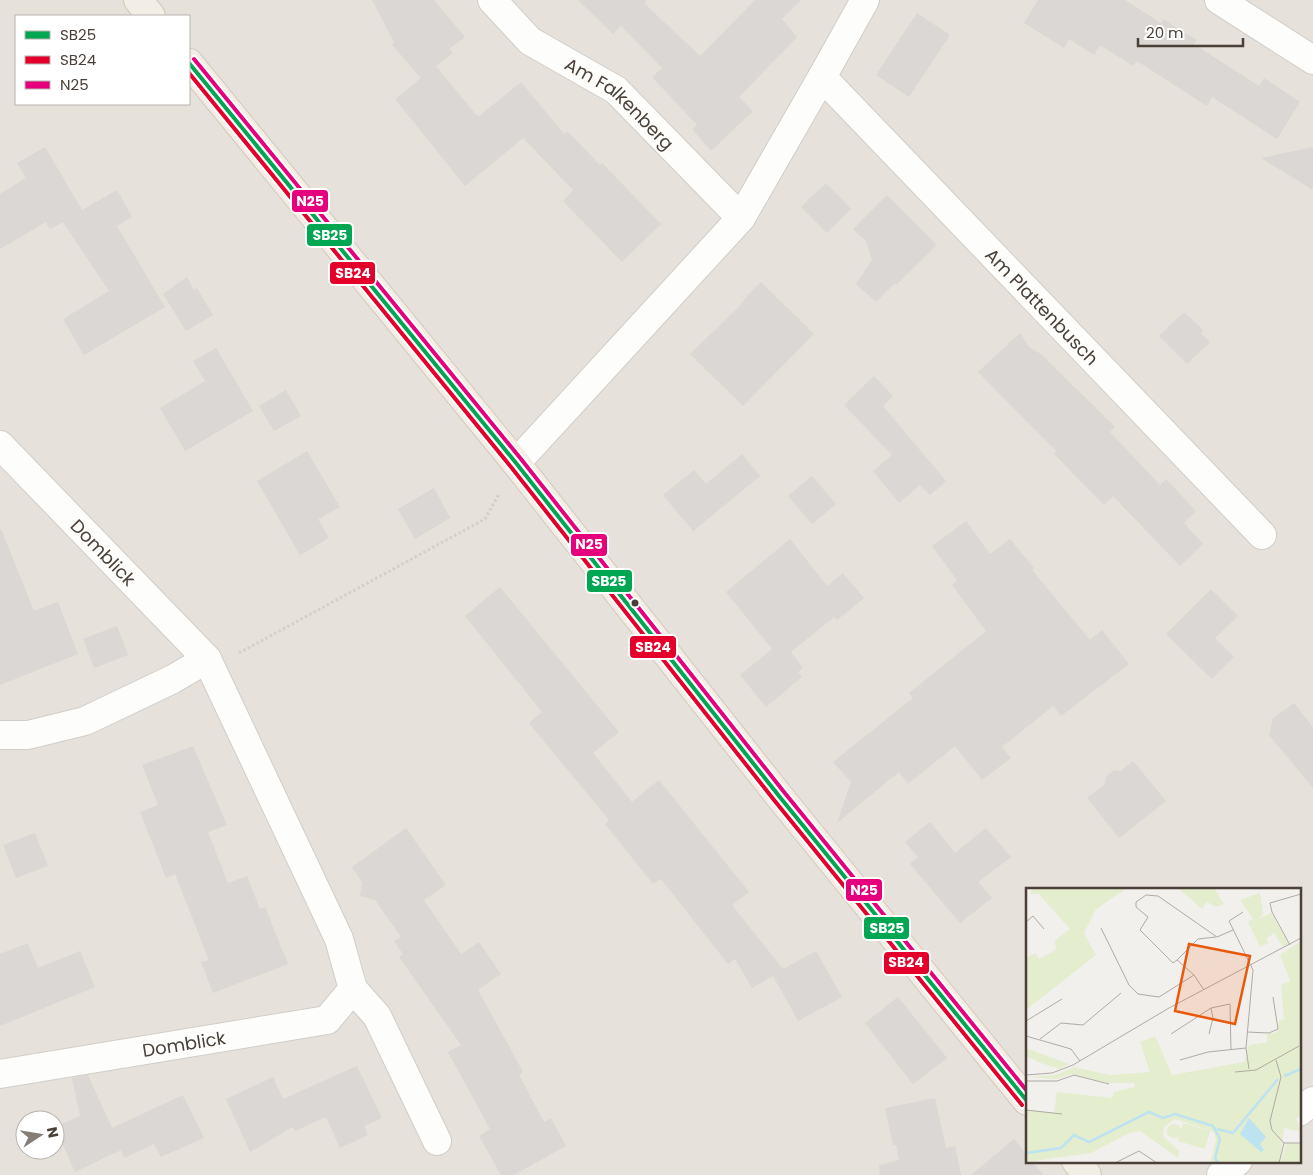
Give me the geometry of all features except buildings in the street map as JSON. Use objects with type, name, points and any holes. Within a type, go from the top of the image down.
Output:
[{"type":"main road","points":[[138,0],[150,15]]},
{"type":"main road","points":[[190,64],[516,463],[779,796],[1026,1100]]},
{"type":"main road","points":[[1077,1162],[1087,1175]]},
{"type":"street","name":"Am Falkenberg","points":[[492,0],[530,41],[616,90],[741,218]]},
{"type":"street","points":[[516,463],[741,218],[865,0]]},
{"type":"street","points":[[1219,0],[1311,55]]},
{"type":"street","name":"Am Plattenbusch","points":[[822,77],[1262,536]]},
{"type":"street","name":"Domblick","points":[[0,446],[206,659],[339,939],[354,989],[377,1016],[437,1142]]},
{"type":"street","points":[[0,735],[28,735],[84,720],[173,679],[206,659]]},
{"type":"street","name":"Domblick","points":[[0,1074],[327,1020],[354,989]]},
{"type":"street","points":[[1300,1111],[1313,1101]]},
{"type":"street","points":[[1221,1175],[1237,1162]]},
{"type":"path","points":[[206,659],[242,652],[485,520],[516,463]]},
{"type":"shaded area","points":[[0,0],[1313,0],[1313,1175],[0,1175]]},
{"type":"transit line","name":"N25","points":[[194,59],[521,459],[784,792],[1026,1090]]},
{"type":"transit line","name":"SB25","points":[[190,64],[516,463],[779,796],[1026,1100]]},
{"type":"transit line","name":"SB24","points":[[190,74],[511,467],[774,800],[1022,1105]]}]
